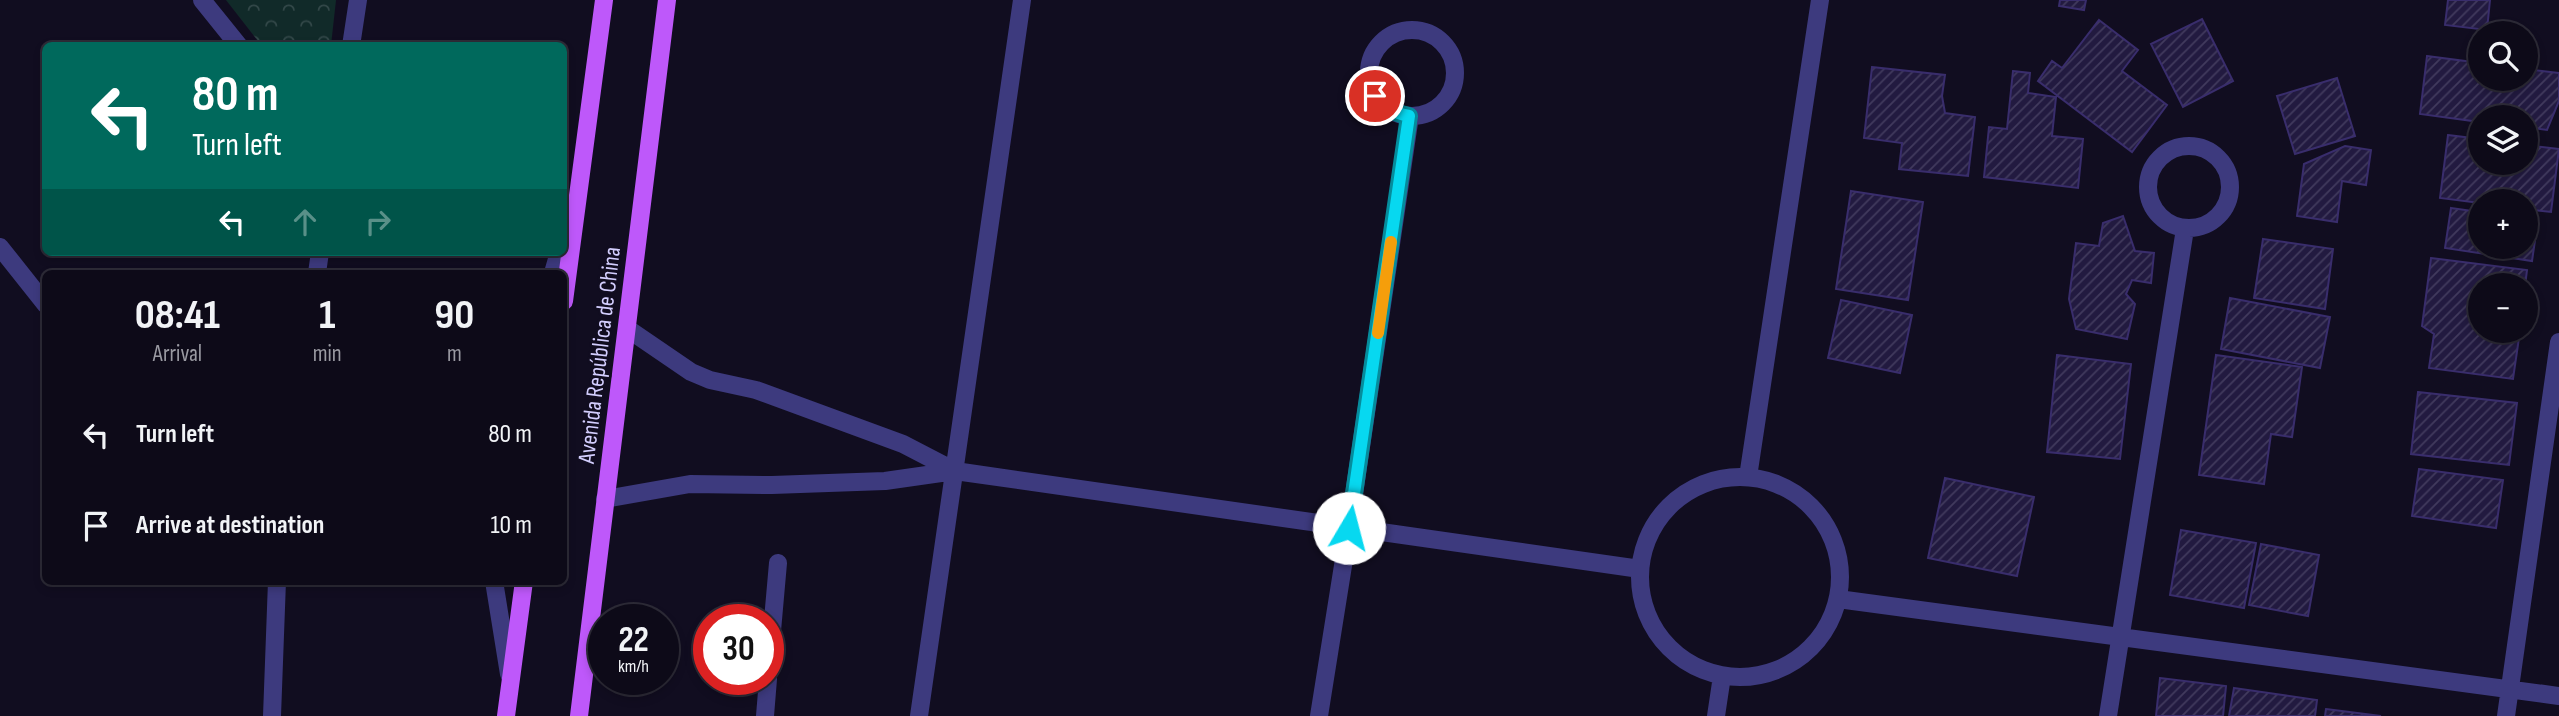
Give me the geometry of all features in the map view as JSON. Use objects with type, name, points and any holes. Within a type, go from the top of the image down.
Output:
[{"type":"main road","name":"Avenida República de China","points":[[567,279],[604,0]]},
{"type":"main road","name":"Avenida República de China","points":[[579,716],[667,0]]},
{"type":"main road","points":[[506,716],[523,585]]},
{"type":"street","points":[[202,0],[236,42]]},
{"type":"street","points":[[352,42],[358,0]]},
{"type":"street","points":[[919,716],[1022,0]]},
{"type":"street","points":[[1748,477],[1820,0]]},
{"type":"street","points":[[1416,29],[1430,33],[1443,42],[1451,54],[1455,68],[1454,83],[1448,97],[1438,108],[1424,115],[1409,116],[1396,114],[1375,96],[1369,83],[1368,70],[1371,56],[1378,45],[1389,36],[1416,29]]},
{"type":"street","points":[[1319,716],[1409,116]]},
{"type":"street","points":[[2192,146],[2205,149],[2225,166],[2230,191],[2227,204],[2220,215],[2198,228],[2185,229],[2159,216],[2147,191],[2148,177],[2165,153],[2192,146]]},
{"type":"street","points":[[567,228],[581,179]]},
{"type":"street","points":[[2108,716],[2185,229]]},
{"type":"street","points":[[0,247],[42,299]]},
{"type":"street","points":[[628,330],[691,372],[710,380],[756,390],[902,444],[955,471]]},
{"type":"street","points":[[2506,716],[2559,342]]},
{"type":"street","points":[[605,499],[690,484],[772,485],[885,481],[955,471],[1640,569]]},
{"type":"street","points":[[1748,477],[1779,484],[1805,500],[1825,523],[1838,551],[1842,581],[1835,613],[1818,642],[1793,663],[1762,676],[1722,676],[1699,669],[1673,652],[1653,629],[1642,599],[1640,569],[1647,538],[1664,512],[1688,491],[1717,480],[1748,477]]},
{"type":"street","points":[[774,604],[778,563]]},
{"type":"street","points":[[271,716],[277,585]]},
{"type":"street","points":[[495,585],[510,681]]},
{"type":"street","points":[[1838,598],[2559,696]]},
{"type":"street","points":[[1716,716],[1722,676]]},
{"type":"street","points":[[765,716],[767,695]]},
{"type":"green space","points":[[226,0],[336,0],[331,42],[259,42]]},
{"type":"building","points":[[2060,0],[2086,0],[2084,10],[2059,6]]},
{"type":"building","points":[[2448,0],[2490,0],[2488,21],[2468,21],[2468,28],[2445,25]]},
{"type":"building","points":[[2202,19],[2233,81],[2183,107],[2151,44]]},
{"type":"building","points":[[2099,20],[2138,50],[2122,71],[2167,105],[2132,152],[2038,81],[2052,61],[2062,68]]},
{"type":"building","points":[[2427,56],[2468,61],[2468,91],[2538,91],[2538,71],[2559,73],[2559,101],[2547,130],[2538,129],[2538,105],[2468,105],[2468,120],[2420,114]]},
{"type":"building","points":[[1872,67],[1945,75],[1942,96],[1945,113],[1975,117],[1968,176],[1899,169],[1902,143],[1864,138]]},
{"type":"building","points":[[2013,71],[2030,73],[2028,93],[2056,97],[2052,136],[2083,139],[2078,188],[1984,177],[1989,127],[2007,129]]},
{"type":"building","points":[[2337,78],[2355,136],[2295,154],[2277,96]]},
{"type":"building","points":[[2448,135],[2468,138],[2468,175],[2538,175],[2538,147],[2559,149],[2551,212],[2538,210],[2538,189],[2468,189],[2468,202],[2440,198]]},
{"type":"building","points":[[2345,146],[2371,150],[2366,185],[2342,181],[2337,222],[2297,216],[2304,164]]},
{"type":"building","points":[[1851,191],[1923,202],[1908,300],[1836,289]]},
{"type":"building","points":[[2451,208],[2468,210],[2468,251],[2445,248]]},
{"type":"building","points":[[2123,216],[2135,251],[2154,253],[2151,283],[2132,280],[2126,294],[2135,304],[2127,339],[2076,329],[2069,299],[2076,243],[2099,246],[2103,223]]},
{"type":"building","points":[[2263,239],[2333,249],[2325,309],[2254,298]]},
{"type":"building","points":[[2431,258],[2527,270],[2527,273],[2468,273],[2468,343],[2518,343],[2513,379],[2429,368],[2434,334],[2422,326]]},
{"type":"building","points":[[2230,298],[2330,317],[2320,368],[2221,349]]},
{"type":"building","points":[[1841,300],[1912,315],[1900,373],[1828,358]]},
{"type":"building","points":[[2057,355],[2131,364],[2120,459],[2047,452]]},
{"type":"building","points":[[2216,355],[2302,367],[2292,437],[2271,434],[2264,484],[2199,475]]},
{"type":"building","points":[[2418,392],[2517,403],[2509,465],[2411,454]]},
{"type":"building","points":[[2419,469],[2503,480],[2496,528],[2412,516]]},
{"type":"building","points":[[1945,478],[2034,497],[2017,576],[1928,558]]},
{"type":"building","points":[[2181,530],[2256,543],[2244,608],[2170,595]]},
{"type":"building","points":[[2261,544],[2319,555],[2308,616],[2249,605]]},
{"type":"building","points":[[2160,678],[2226,686],[2223,716],[2156,716]]},
{"type":"building","points":[[2234,688],[2317,700],[2315,716],[2229,716]]},
{"type":"building","points":[[2326,709],[2381,716],[2325,716]]},
{"type":"slow traffic","points":[[1378,333],[1391,242]]},
{"type":"route","points":[[1349,528],[1409,116],[1396,114],[1375,96]]}]
